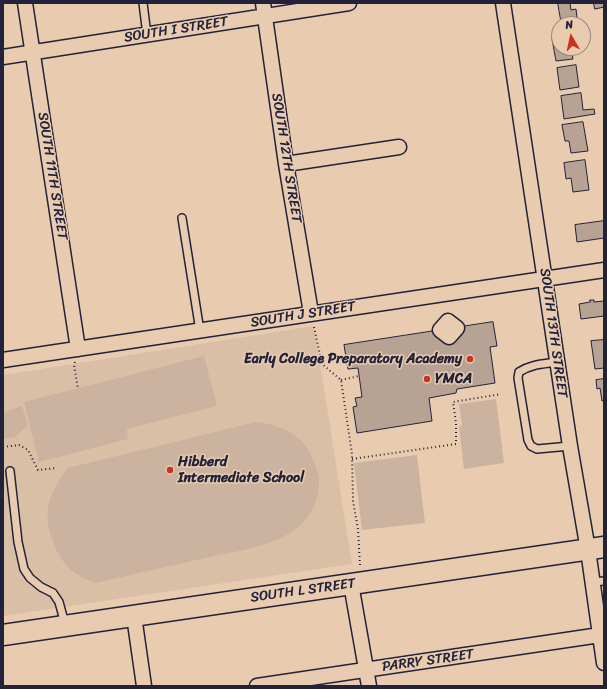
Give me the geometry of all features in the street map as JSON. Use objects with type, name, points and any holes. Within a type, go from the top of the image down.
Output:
[{"type":"street","name":"SOUTH 11TH STREET","points":[[25,3],[78,348]]},
{"type":"street","name":"SOUTH I STREET","points":[[3,57],[147,34],[264,10],[349,3]]},
{"type":"street","name":"SOUTH 13TH STREET","points":[[503,3],[546,279],[570,446],[596,549],[600,636],[604,663]]},
{"type":"street","name":"SOUTH 12TH STREET","points":[[264,10],[286,164],[311,313]]},
{"type":"street","points":[[286,164],[399,147]]},
{"type":"street","name":"SOUTH J STREET","points":[[3,360],[604,270]]},
{"type":"street","name":"SOUTH L STREET","points":[[3,635],[596,549]]},
{"type":"street","points":[[351,584],[369,686]]},
{"type":"street","points":[[134,616],[144,686]]},
{"type":"street","name":"PARRY STREET","points":[[257,686],[600,636]]},
{"type":"lane","points":[[143,3],[147,34]]},
{"type":"lane","points":[[182,218],[200,331]]},
{"type":"lane","points":[[557,362],[524,369],[520,372],[518,378],[528,440],[531,446],[536,448],[570,446]]},
{"type":"lane","points":[[10,472],[18,542],[24,568],[30,578],[41,587],[53,593],[59,602],[65,626]]},
{"type":"path","points":[[311,313],[322,364],[340,380],[352,459],[353,501],[358,529],[360,565]]},
{"type":"path","points":[[78,348],[74,366],[78,389]]},
{"type":"path","points":[[340,380],[359,376]]},
{"type":"path","points":[[352,459],[456,444],[456,423],[453,402],[501,394]]},
{"type":"path","points":[[3,448],[19,445],[28,450],[38,470],[56,468]]},
{"type":"shaded area","name":"Hibberd Intermediate School","points":[[314,326],[352,564],[3,616],[3,375]]},
{"type":"shaded area","points":[[204,356],[217,406],[127,429],[128,439],[39,462],[24,402]]},
{"type":"shaded area","points":[[496,399],[504,463],[464,469],[459,427],[462,425],[459,404]]},
{"type":"shaded area","points":[[22,406],[28,425],[15,437],[3,439],[3,413]]},
{"type":"shaded area","points":[[256,422],[283,428],[297,437],[309,451],[316,468],[319,480],[317,496],[310,514],[297,528],[278,539],[257,546],[95,583],[75,573],[61,559],[49,530],[48,511],[49,502],[56,485],[68,468]]},
{"type":"shaded area","points":[[417,455],[425,523],[362,530],[354,463]]},
{"type":"building","points":[[558,3],[570,3],[571,10],[576,9],[577,16],[560,16]]},
{"type":"building","points":[[594,3],[604,3],[604,7],[595,9]]},
{"type":"building","points":[[555,56],[572,56],[573,59],[556,61]]},
{"type":"building","points":[[576,65],[579,87],[560,90],[557,68]]},
{"type":"building","points":[[581,93],[583,110],[594,109],[595,114],[564,119],[561,96]]},
{"type":"building","points":[[583,122],[588,151],[571,153],[569,141],[565,141],[562,125]]},
{"type":"building","points":[[585,160],[589,190],[573,192],[571,178],[566,179],[564,163]]},
{"type":"building","points":[[604,221],[604,238],[577,242],[575,225]]},
{"type":"building","points":[[590,300],[594,300],[594,302],[604,301],[604,316],[581,319],[579,304],[590,302]]},
{"type":"building","name":"YMCA","points":[[493,322],[497,346],[490,347],[495,383],[457,389],[456,393],[429,398],[432,421],[357,433],[353,407],[357,406],[355,398],[362,397],[358,368],[348,369],[344,345]]},
{"type":"building","points":[[604,340],[604,368],[595,369],[591,341]]},
{"type":"building","points":[[604,379],[604,400],[602,401],[600,388],[597,389],[596,380]]},
{"type":"place","name":"Early College Preparatory Academy","points":[[470,359]]},
{"type":"place","name":"YMCA","points":[[427,379]]},
{"type":"place","name":"Hibberd Intermediate School","points":[[170,470]]}]
